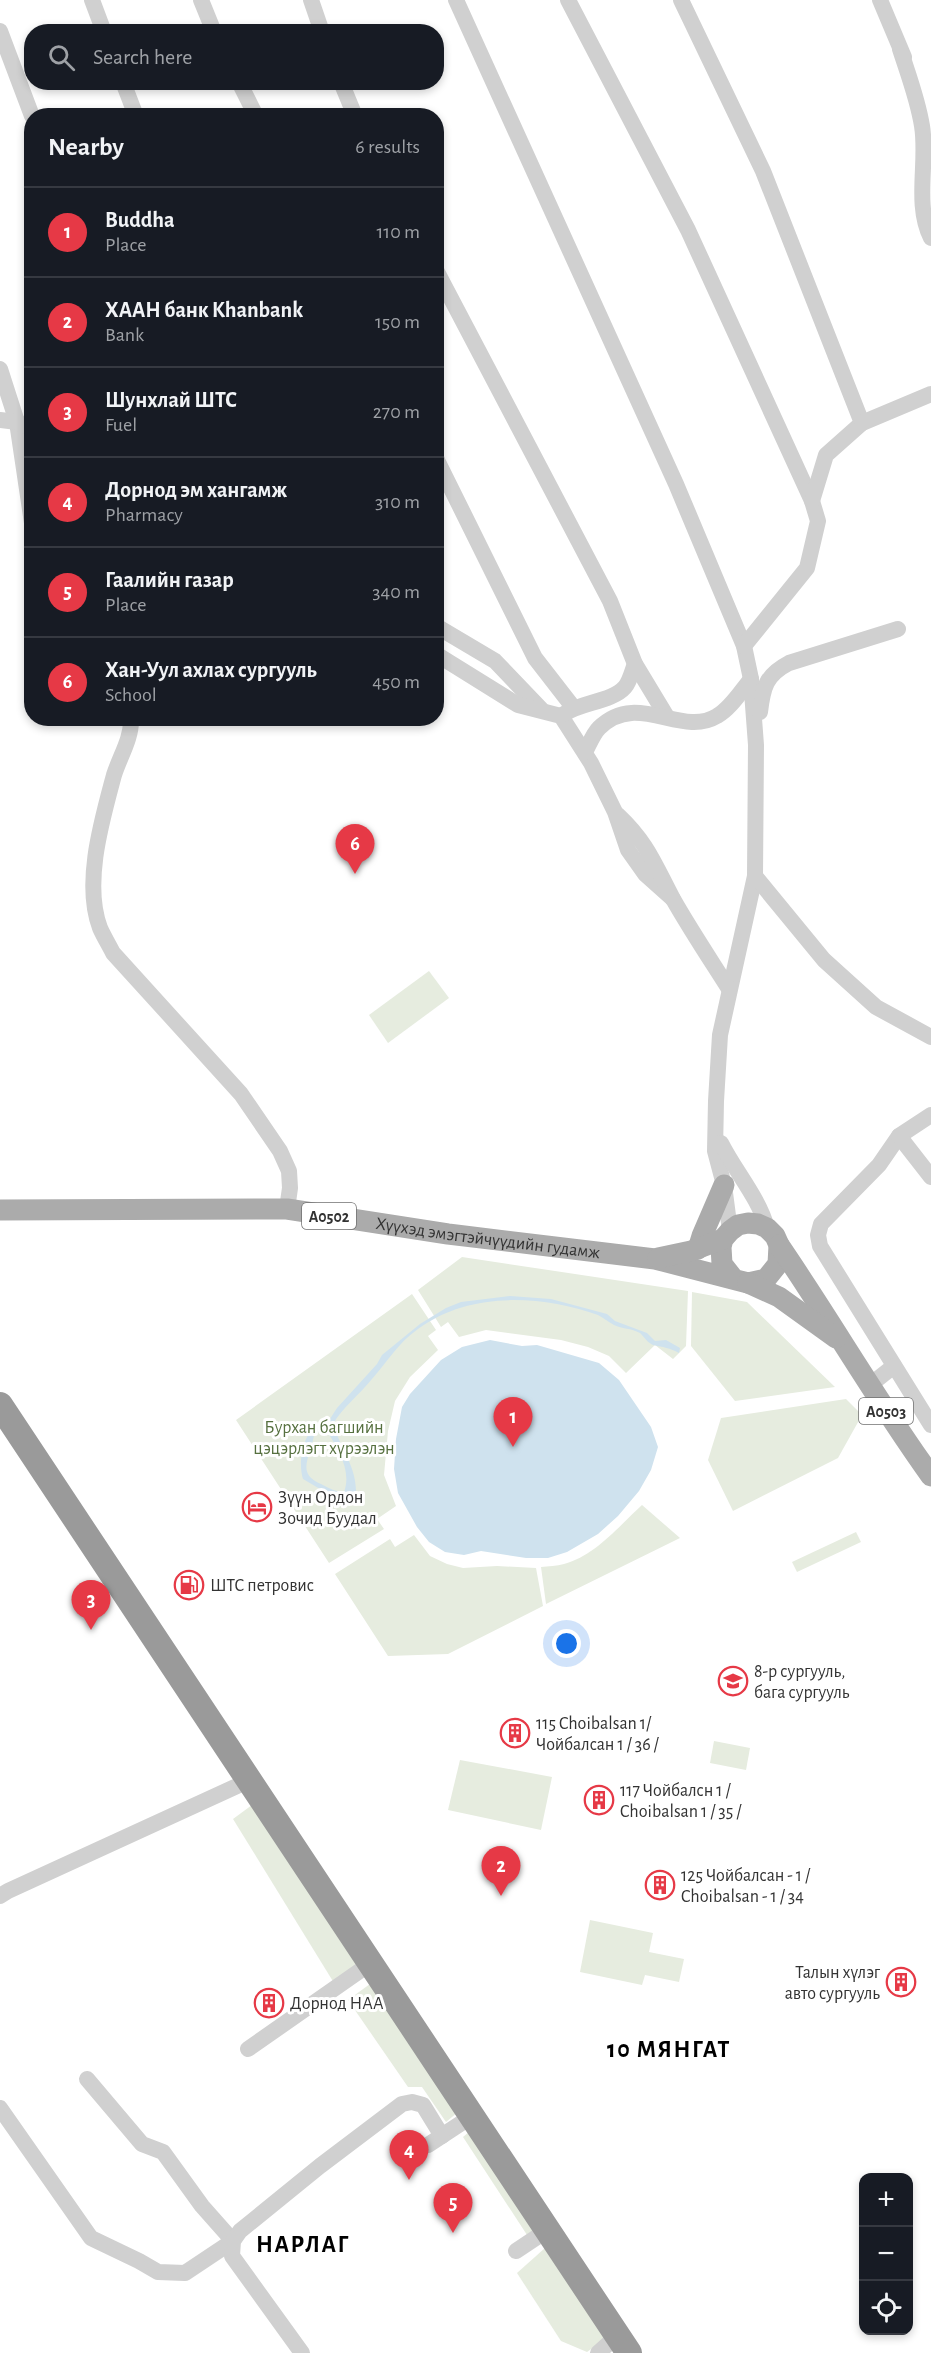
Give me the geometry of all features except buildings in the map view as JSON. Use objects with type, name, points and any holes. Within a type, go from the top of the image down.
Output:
[{"type":"highway","points":[[0,1405],[623,2344]]},
{"type":"main road","points":[[698,1249],[724,1185]]},
{"type":"main road","name":"Хүүхэд эмэгтэйчүүдийн гудамж","points":[[0,1210],[287,1209],[448,1234],[655,1259],[740,1280],[779,1297],[844,1343]]},
{"type":"main road","name":"Хүүхэд эмэгтэйчүүдийн гудамж","points":[[655,1259],[698,1249],[726,1235],[738,1225],[758,1224],[773,1236],[826,1312],[900,1432],[931,1476]]},
{"type":"main road","points":[[726,1235],[720,1256],[722,1264],[740,1280],[766,1279],[774,1272],[778,1264],[773,1236]]},
{"type":"street","points":[[92,0],[101,24]]},
{"type":"street","points":[[201,0],[211,24]]},
{"type":"street","points":[[310,0],[319,24]]},
{"type":"street","points":[[456,0],[676,484],[744,646],[751,679],[756,745],[755,876],[720,1035],[715,1151],[724,1185],[726,1235]]},
{"type":"street","points":[[568,0],[688,230],[812,501],[818,521],[807,568],[744,646]]},
{"type":"street","points":[[681,0],[763,171],[862,423]]},
{"type":"street","points":[[880,0],[900,49],[931,111]]},
{"type":"street","points":[[0,31],[29,108]]},
{"type":"street","points":[[900,49],[923,128],[923,201],[926,228],[931,238]]},
{"type":"street","points":[[126,90],[133,108]]},
{"type":"street","points":[[242,90],[252,108]]},
{"type":"street","points":[[344,90],[352,108]]},
{"type":"street","points":[[444,285],[610,601],[635,664],[666,717]]},
{"type":"street","points":[[0,369],[16,424],[24,474]]},
{"type":"street","points":[[812,501],[826,455],[862,423],[931,394]]},
{"type":"street","points":[[0,407],[16,424]]},
{"type":"street","points":[[444,474],[535,658],[567,711],[615,812],[642,840],[673,899],[729,989]]},
{"type":"street","points":[[756,745],[762,695],[768,678],[777,669],[789,663],[898,629]]},
{"type":"street","points":[[444,631],[495,661],[542,709]]},
{"type":"street","points":[[444,659],[518,705],[567,711],[605,698],[625,687],[635,664]]},
{"type":"street","points":[[585,752],[598,729],[614,717],[631,713],[648,713],[698,723],[717,717],[751,679]]},
{"type":"street","points":[[605,698],[614,717]]},
{"type":"street","points":[[132,726],[115,774],[92,872],[93,899],[100,928],[113,953],[241,1094],[280,1151],[289,1171],[290,1188],[287,1209]]},
{"type":"street","points":[[755,876],[833,968],[876,1007],[931,1037]]},
{"type":"street","points":[[931,1115],[899,1136],[879,1165],[821,1224],[818,1235],[820,1246],[931,1425]]},
{"type":"street","points":[[715,1122],[719,1140],[731,1164],[764,1216],[773,1236]]},
{"type":"street","points":[[899,1136],[931,1177]]},
{"type":"street","points":[[870,1385],[894,1366]]},
{"type":"street","points":[[0,1896],[248,1781]]},
{"type":"street","points":[[248,2049],[371,1963]]},
{"type":"street","points":[[87,2079],[142,2144],[163,2152],[202,2206],[233,2241],[232,2256],[302,2353]]},
{"type":"street","points":[[0,2108],[91,2238],[158,2272],[185,2273],[233,2241],[240,2231],[320,2166],[402,2104],[412,2102],[423,2104],[435,2140],[472,2116]]},
{"type":"street","points":[[516,2251],[546,2231]]},
{"type":"street","points":[[598,2353],[623,2344]]},
{"type":"green space","points":[[429,971],[449,998],[388,1043],[369,1015]]},
{"type":"green space","points":[[462,1257],[688,1291],[686,1346],[673,1359],[655,1345],[626,1373],[609,1356],[588,1347],[561,1340],[486,1330],[459,1337],[448,1322],[441,1327],[418,1290]]},
{"type":"green space","points":[[692,1292],[747,1302],[835,1387],[735,1401],[691,1346]]},
{"type":"green space","name":"Бурхан багшийн цэцэрлэгт хүрээлэн","points":[[412,1294],[436,1330],[428,1336],[438,1350],[410,1377],[395,1401],[388,1431],[384,1475],[396,1506],[377,1519],[384,1529],[329,1563],[236,1420]]},
{"type":"green space","points":[[846,1399],[862,1415],[838,1458],[733,1511],[708,1460],[721,1418]]},
{"type":"green space","points":[[642,1505],[680,1538],[546,1604],[541,1567],[564,1564],[586,1554],[597,1547]]},
{"type":"green space","points":[[856,1532],[861,1542],[797,1572],[792,1562]]},
{"type":"green space","points":[[414,1535],[430,1556],[447,1564],[463,1568],[497,1566],[536,1568],[543,1606],[448,1654],[388,1656],[335,1574],[390,1539],[395,1547]]},
{"type":"green space","points":[[714,1741],[750,1748],[746,1770],[710,1763]]},
{"type":"green space","points":[[460,1760],[552,1777],[541,1830],[448,1810]]},
{"type":"green space","points":[[252,1805],[359,1966],[334,1983],[233,1819]]},
{"type":"green space","points":[[590,1920],[653,1933],[649,1952],[684,1959],[679,1982],[645,1975],[642,1985],[580,1972]]},
{"type":"green space","points":[[370,1984],[458,2112],[446,2122],[422,2087],[408,2087],[348,2000]]},
{"type":"green space","points":[[470,2131],[537,2232],[529,2238],[463,2137]]},
{"type":"green space","points":[[545,2248],[605,2339],[587,2352],[561,2341],[517,2273]]},
{"type":"water","points":[[510,1296],[551,1299],[607,1314],[615,1321],[647,1333],[655,1341],[666,1340],[680,1348],[679,1353],[653,1345],[640,1333],[614,1325],[598,1315],[553,1303],[506,1300],[460,1308],[438,1317],[404,1341],[333,1424],[351,1465],[356,1491],[344,1500],[337,1499],[303,1479],[302,1453],[308,1435],[313,1429],[328,1422],[382,1355],[420,1324],[446,1308],[461,1302]],"holes":[[[322,1430],[327,1431],[345,1468],[344,1492],[313,1480],[307,1469],[314,1435]]]},
{"type":"water","points":[[490,1340],[522,1346],[537,1345],[599,1363],[619,1380],[651,1427],[658,1447],[651,1470],[639,1491],[618,1516],[598,1534],[567,1552],[548,1558],[526,1558],[481,1551],[464,1555],[445,1552],[429,1542],[417,1527],[398,1493],[394,1469],[396,1439],[402,1407],[410,1394],[441,1360],[462,1347]]},
{"type":"place","name":"Хан-Уул ахлах сургууль","points":[[355,874]]},
{"type":"place","name":"Buddha","points":[[513,1447]]},
{"type":"place","name":"Зүүн Ордон Зочид Буудал","points":[[257,1507]]},
{"type":"place","name":"ШТС петровис","points":[[189,1585]]},
{"type":"place","name":"Шунхлай ШТС","points":[[91,1630]]},
{"type":"place","name":"8-р сургууль, бага сургууль","points":[[733,1681]]},
{"type":"place","name":"115 Choibalsan 1/ Чойбалсан 1 / 36 /","points":[[515,1733]]},
{"type":"place","name":"117 Чойбалсн 1 / Choibalsan 1 / 35 /","points":[[599,1800]]},
{"type":"place","name":"125 Чойбалсан - 1 / Choibalsan - 1 / 34","points":[[660,1885]]},
{"type":"place","name":"ХААН банк Khanbank","points":[[501,1896]]},
{"type":"place","name":"Талын хүлэг авто сургууль","points":[[901,1982]]},
{"type":"place","name":"Дорнод НАА","points":[[269,2003]]},
{"type":"place","name":"Дорнод эм хангамж","points":[[409,2180]]},
{"type":"place","name":"Гаалийн газар","points":[[453,2233]]},
{"type":"district","name":"10 МЯНГАТ","points":[[669,2049]]},
{"type":"district","name":"НАРЛАГ","points":[[303,2244]]}]
